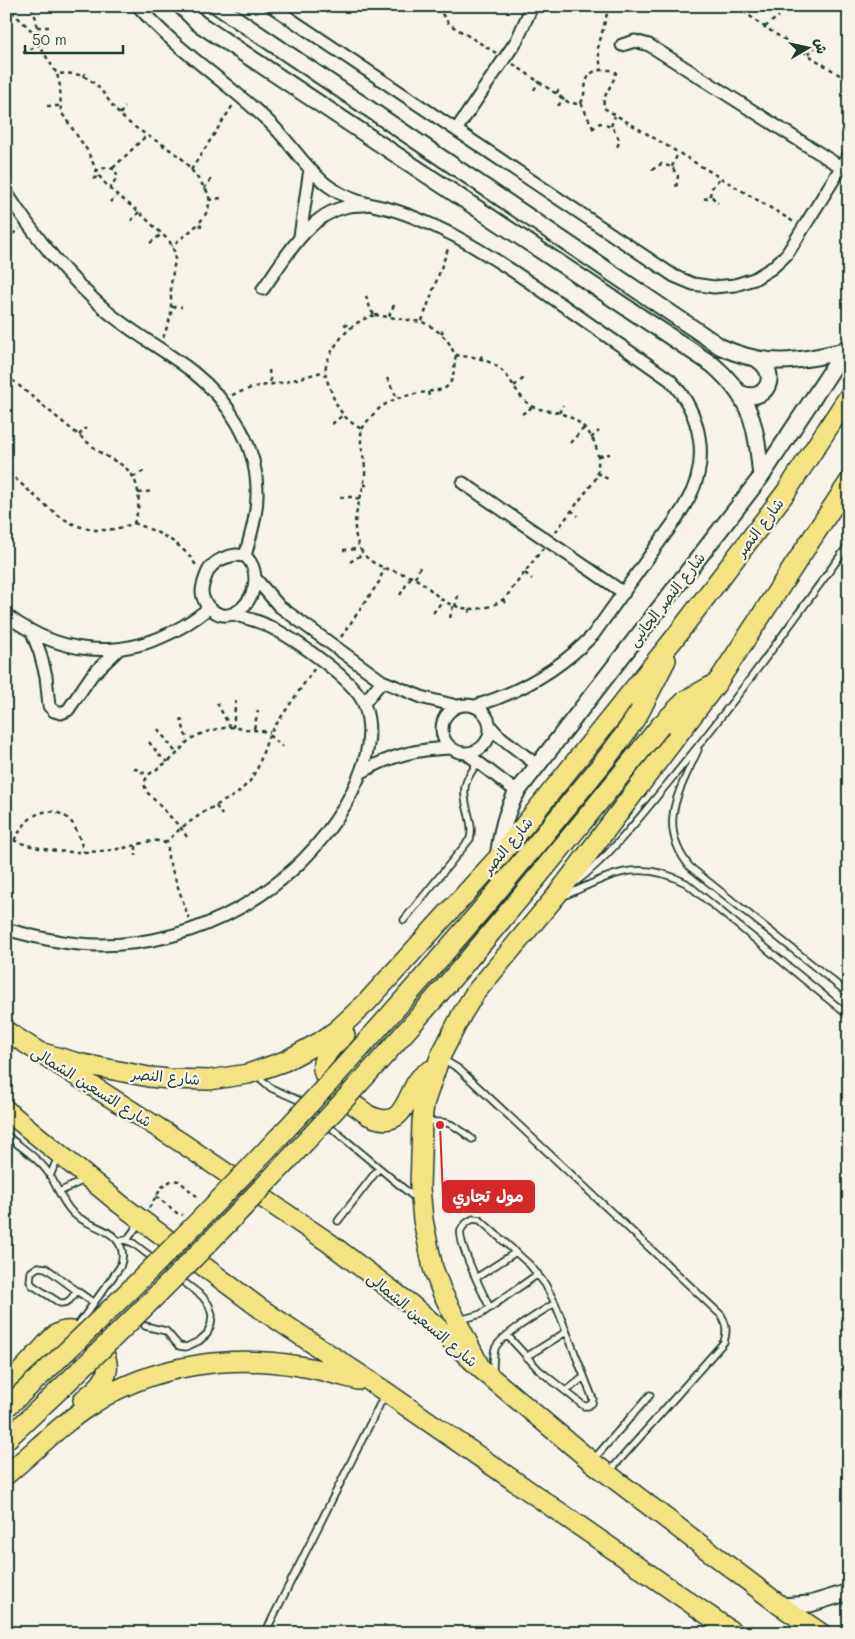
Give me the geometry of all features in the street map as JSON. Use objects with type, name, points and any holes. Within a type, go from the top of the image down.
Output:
[{"type":"main road","name":"شارع النصر","points":[[39,1052],[78,1063],[169,1079],[208,1080],[228,1078],[257,1071],[285,1061],[320,1042],[353,1017],[498,858],[673,640],[786,492],[849,396]]},
{"type":"main road","points":[[487,1374],[456,1321],[442,1292],[427,1244],[421,1203],[420,1146],[424,1104],[438,1063],[462,1014],[476,994],[553,899],[717,683],[849,482]]},
{"type":"main road","points":[[6,1408],[141,1278],[242,1176],[340,1071],[435,964],[528,855],[618,744],[640,711],[659,676],[673,640]]},
{"type":"main road","points":[[6,1440],[62,1388],[261,1190],[449,982],[548,865],[661,725],[686,700],[717,683]]},
{"type":"main road","points":[[367,1002],[361,1018],[331,1048],[324,1058],[323,1070],[331,1086],[368,1115],[388,1119],[400,1114],[416,1082],[438,1063]]},
{"type":"main road","name":"شارع التسعين الشمالى","points":[[6,1031],[175,1138],[305,1224],[410,1304],[487,1374],[592,1462],[781,1606],[821,1633]]},
{"type":"main road","points":[[6,1110],[141,1220],[261,1309],[380,1388],[734,1633]]},
{"type":"main road","points":[[6,1387],[52,1338],[62,1332],[74,1331],[84,1334],[102,1350],[107,1360],[107,1371],[102,1383],[72,1411],[67,1423]]},
{"type":"main road","points":[[6,1475],[67,1423],[95,1402],[141,1379],[177,1370],[217,1363],[257,1362],[298,1366],[380,1388]]},
{"type":"street","points":[[138,6],[154,25],[177,46],[270,122],[310,169],[326,184],[345,196],[365,204],[390,209],[409,216],[453,236],[513,270],[670,380],[688,402],[697,426],[700,449],[700,462],[692,491],[686,503],[624,593],[593,635],[564,662],[531,684],[513,693],[475,706]]},
{"type":"street","points":[[181,6],[198,23],[713,365],[728,378],[740,393],[749,410],[755,429],[761,477]]},
{"type":"street","points":[[217,6],[721,347],[739,355],[777,362],[797,361],[846,348]]},
{"type":"street","points":[[271,6],[674,276],[694,284],[735,285],[754,279],[772,268],[787,254],[849,155]]},
{"type":"street","points":[[456,130],[517,40],[532,6]]},
{"type":"street","points":[[622,45],[635,41],[649,45],[841,167]]},
{"type":"street","points":[[300,236],[310,169]]},
{"type":"street","points":[[6,192],[27,224],[52,256],[81,287],[111,314],[193,372],[221,399],[236,418],[252,456],[257,488],[253,526],[245,556]]},
{"type":"street","points":[[264,289],[300,236],[313,224],[344,207],[365,204]]},
{"type":"street","name":"شارع النصر الجانبى","points":[[498,858],[507,811],[517,792],[761,477],[846,348]]},
{"type":"street","points":[[740,393],[752,397],[758,395],[767,387],[769,374],[763,363],[758,360]]},
{"type":"street","points":[[463,483],[624,593]]},
{"type":"street","points":[[232,614],[243,606],[254,589],[254,566],[245,556]]},
{"type":"street","points":[[6,929],[36,938],[67,943],[99,945],[131,943],[162,938],[193,929],[222,917],[250,902],[276,884],[322,838],[340,813],[362,772],[367,751],[368,734],[364,703],[352,685],[342,676],[287,636],[256,620],[232,614],[216,613],[209,608],[204,600],[202,591],[207,573],[219,560],[227,557],[245,556]]},
{"type":"street","points":[[255,578],[279,606],[382,681],[424,698],[457,706]]},
{"type":"street","points":[[6,615],[32,632],[52,641],[96,650],[139,646],[164,637],[194,621],[209,608]]},
{"type":"street","points":[[32,632],[46,676],[49,706],[54,711],[61,713],[68,710],[92,674],[119,649]]},
{"type":"street","points":[[364,703],[382,681]]},
{"type":"street","points":[[452,748],[445,740],[442,730],[443,720],[448,711],[457,706],[466,704],[475,706],[488,718],[490,726],[489,736],[484,745],[476,751],[466,753]]},
{"type":"street","points":[[490,726],[498,735],[537,765]]},
{"type":"street","points":[[362,772],[379,762],[415,751],[452,748],[466,753],[517,792]]},
{"type":"street","points":[[781,1606],[810,1604],[849,1592]]},
{"type":"lane","points":[[553,899],[586,874],[617,845],[702,742],[849,544]]},
{"type":"lane","points":[[702,742],[674,803],[672,830],[678,850],[690,867],[849,994]]},
{"type":"lane","points":[[404,920],[470,839],[472,827],[464,790],[467,780],[478,762]]},
{"type":"lane","points":[[553,899],[617,873],[631,870],[645,870],[673,876],[686,883],[849,1016]]},
{"type":"lane","points":[[438,1063],[459,1069],[722,1316],[725,1322],[726,1335],[724,1342],[608,1474]]},
{"type":"lane","points":[[257,1071],[266,1084],[298,1100],[421,1203]]},
{"type":"lane","points":[[422,1122],[448,1122],[472,1139]]},
{"type":"lane","points":[[6,1135],[42,1165],[66,1206],[88,1224],[108,1232],[118,1242],[122,1251],[122,1262],[74,1331]]},
{"type":"lane","points":[[50,1176],[59,1154]]},
{"type":"lane","points":[[338,1221],[379,1168]]},
{"type":"lane","points":[[59,1192],[88,1178]]},
{"type":"lane","points":[[490,1308],[476,1278],[461,1235],[461,1229],[470,1220],[475,1218],[480,1220],[516,1252],[538,1274],[555,1303],[592,1399],[590,1405],[584,1406],[552,1381],[526,1357],[507,1335]]},
{"type":"lane","points":[[127,1240],[141,1220]]},
{"type":"lane","points":[[118,1242],[127,1240],[133,1243],[202,1296],[211,1310],[211,1324],[207,1334],[199,1341],[186,1347],[180,1346],[166,1331],[145,1326]]},
{"type":"lane","points":[[476,1278],[516,1252]]},
{"type":"lane","points":[[77,1291],[67,1302],[60,1303],[32,1285],[30,1281],[31,1272],[38,1267],[46,1268],[94,1303]]},
{"type":"lane","points":[[456,1321],[477,1316],[538,1274]]},
{"type":"lane","points":[[487,1374],[495,1348],[499,1342],[555,1303]]},
{"type":"lane","points":[[526,1357],[566,1332]]},
{"type":"lane","points":[[566,1391],[584,1377]]},
{"type":"lane","points":[[264,1633],[380,1388]]},
{"type":"lane","points":[[592,1462],[650,1395]]},
{"type":"path","points":[[6,6],[35,34],[39,45],[57,74],[60,86],[59,106],[63,118],[87,150],[98,176],[110,189],[139,212],[172,246],[175,260],[171,284],[172,307],[166,332],[156,347]]},
{"type":"path","points":[[31,6],[37,21],[35,34]]},
{"type":"path","points":[[440,6],[442,14],[449,24],[505,58],[564,98],[577,104],[580,103]]},
{"type":"path","points":[[602,70],[598,48],[609,6]]},
{"type":"path","points":[[737,6],[765,28],[849,81]]},
{"type":"path","points":[[765,28],[779,16]]},
{"type":"path","points":[[37,27],[52,27]]},
{"type":"path","points":[[23,53],[39,45]]},
{"type":"path","points":[[808,54],[815,48]]},
{"type":"path","points":[[617,147],[619,142],[611,127],[600,123],[593,129],[580,103],[586,82],[594,70],[612,70],[616,72],[614,80],[603,100],[604,108],[803,228]]},
{"type":"path","points":[[83,76],[87,72]]},
{"type":"path","points":[[57,74],[70,73],[83,76],[98,86],[120,114],[134,127],[182,157],[208,194],[209,200],[206,214],[198,224],[172,246]]},
{"type":"path","points":[[534,90],[539,81]]},
{"type":"path","points":[[556,93],[561,87]]},
{"type":"path","points":[[190,170],[239,95]]},
{"type":"path","points":[[558,106],[564,98]]},
{"type":"path","points":[[47,106],[59,106]]},
{"type":"path","points":[[120,114],[124,106]]},
{"type":"path","points":[[611,127],[615,116]]},
{"type":"path","points":[[113,168],[147,135]]},
{"type":"path","points":[[163,146],[166,141]]},
{"type":"path","points":[[672,166],[678,153]]},
{"type":"path","points":[[652,170],[662,164],[672,166],[678,176],[676,188]]},
{"type":"path","points":[[95,171],[108,167],[113,168],[117,177],[110,189]]},
{"type":"path","points":[[93,179],[98,176]]},
{"type":"path","points":[[204,189],[212,178]]},
{"type":"path","points":[[710,196],[711,189],[720,178]]},
{"type":"path","points":[[110,202],[118,195]]},
{"type":"path","points":[[704,199],[710,196]]},
{"type":"path","points":[[710,196],[715,198],[718,203]]},
{"type":"path","points":[[209,200],[221,198]]},
{"type":"path","points":[[131,221],[139,212]]},
{"type":"path","points":[[6,239],[27,224]]},
{"type":"path","points":[[198,224],[204,229]]},
{"type":"path","points":[[150,243],[162,234]]},
{"type":"path","points":[[422,322],[453,236]]},
{"type":"path","points":[[366,296],[371,311],[375,315]]},
{"type":"path","points":[[389,316],[394,305]]},
{"type":"path","points":[[172,307],[182,307]]},
{"type":"path","points":[[362,429],[343,415],[334,402],[325,372],[327,360],[332,350],[351,328],[363,319],[375,315],[422,322],[441,334],[456,355],[480,359],[501,369],[519,396],[533,407],[559,413],[573,419],[584,428],[596,444],[599,456],[595,480],[503,600],[487,607],[469,609],[454,606],[413,577],[402,572],[384,568],[369,560],[360,549],[354,527],[354,518],[363,485],[365,466],[361,439],[362,429],[383,406],[397,398],[404,395],[444,389],[451,383],[456,355]]},
{"type":"path","points":[[344,324],[351,328]]},
{"type":"path","points":[[441,334],[445,327]]},
{"type":"path","points":[[480,359],[484,352]]},
{"type":"path","points":[[269,370],[270,384]]},
{"type":"path","points":[[221,399],[254,387],[286,382],[325,372]]},
{"type":"path","points":[[6,375],[103,454],[124,467],[133,477],[138,492],[138,510],[134,523]]},
{"type":"path","points":[[387,378],[397,398]]},
{"type":"path","points":[[514,386],[524,378]]},
{"type":"path","points":[[428,392],[430,400]]},
{"type":"path","points":[[559,413],[564,405]]},
{"type":"path","points":[[522,414],[530,407],[533,407]]},
{"type":"path","points":[[332,424],[343,415]]},
{"type":"path","points":[[79,435],[86,428]]},
{"type":"path","points":[[570,443],[584,428]]},
{"type":"path","points":[[591,438],[599,431]]},
{"type":"path","points":[[599,456],[610,454]]},
{"type":"path","points":[[6,471],[63,519],[78,527],[105,531],[115,530],[134,523],[163,534],[176,544],[195,564],[204,582]]},
{"type":"path","points":[[133,477],[144,471]]},
{"type":"path","points":[[597,473],[608,479]]},
{"type":"path","points":[[363,485],[371,485]]},
{"type":"path","points":[[138,492],[153,491]]},
{"type":"path","points":[[340,498],[355,497],[359,500]]},
{"type":"path","points":[[571,510],[578,516]]},
{"type":"path","points":[[343,550],[360,549]]},
{"type":"path","points":[[350,562],[363,554]]},
{"type":"path","points":[[400,595],[421,565]]},
{"type":"path","points":[[334,646],[379,582],[384,568]]},
{"type":"path","points":[[525,573],[532,579]]},
{"type":"path","points":[[450,618],[459,592]]},
{"type":"path","points":[[433,614],[443,600]]},
{"type":"path","points":[[503,600],[506,604]]},
{"type":"path","points":[[469,609],[470,616]]},
{"type":"path","points":[[165,843],[181,828],[237,794],[250,781],[258,767],[269,733],[320,660]]},
{"type":"path","points":[[232,727],[236,698]]},
{"type":"path","points":[[217,702],[232,727]]},
{"type":"path","points":[[254,729],[258,710]]},
{"type":"path","points":[[181,718],[190,740]]},
{"type":"path","points":[[187,837],[181,828],[146,791],[144,783],[148,775],[178,754],[190,740],[212,730],[232,727],[254,729],[269,733],[283,747]]},
{"type":"path","points":[[158,730],[178,754]]},
{"type":"path","points":[[148,742],[168,762]]},
{"type":"path","points":[[134,768],[148,775]]},
{"type":"path","points":[[216,806],[222,815]]},
{"type":"path","points":[[13,840],[34,816],[42,812],[52,811],[61,813],[69,818],[84,852]]},
{"type":"path","points":[[6,837],[48,850],[84,852],[136,846],[155,840],[165,843],[168,848],[168,858],[193,929]]},
{"type":"path","points":[[136,846],[136,856]]},
{"type":"path","points":[[191,1215],[184,1216],[177,1213],[156,1196],[162,1187],[172,1180],[179,1181],[197,1195],[200,1199],[199,1205]]},
{"type":"place","name":"مول تجاري","points":[[440,1125]]}]
